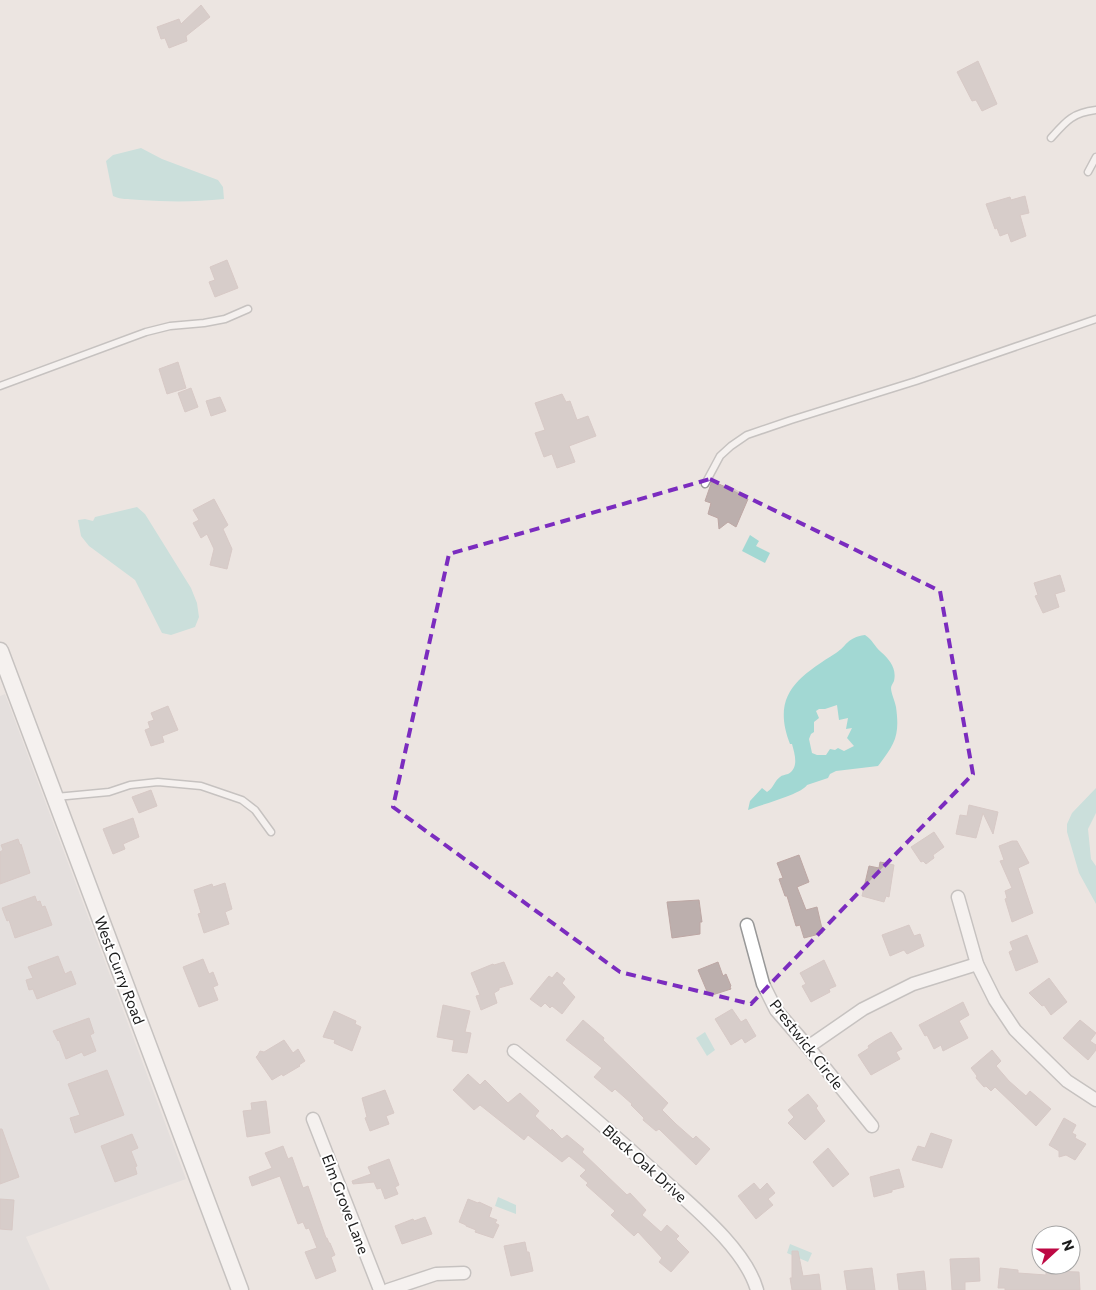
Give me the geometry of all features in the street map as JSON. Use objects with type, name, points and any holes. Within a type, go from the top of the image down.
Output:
[{"type":"street","name":"West Curry Road","points":[[0,650],[240,1290]]},
{"type":"street","points":[[958,897],[977,964],[994,1000],[1015,1030],[1067,1081],[1096,1100]]},
{"type":"street","name":"Prestwick Circle","points":[[747,925],[763,984],[776,1010],[872,1126]]},
{"type":"street","points":[[808,1047],[863,1009],[913,984],[977,964]]},
{"type":"street","name":"Black Oak Drive","points":[[514,1051],[587,1111],[717,1228],[739,1256],[757,1290]]},
{"type":"street","name":"Elm Grove Lane","points":[[312,1118],[380,1290]]},
{"type":"street","points":[[388,1290],[436,1274],[464,1272]]},
{"type":"lane","points":[[1051,138],[1068,119],[1084,112],[1096,110]]},
{"type":"lane","points":[[1088,172],[1096,157]]},
{"type":"lane","points":[[0,386],[146,332],[170,326],[225,319],[248,309]]},
{"type":"lane","points":[[705,484],[720,456],[747,435],[916,381],[1096,319]]},
{"type":"lane","points":[[55,797],[108,792],[130,785],[158,782],[201,786],[242,800],[255,810],[271,832]]},
{"type":"highlighted area","points":[[710,479],[940,591],[973,774],[751,1004],[620,972],[393,807],[449,554]]},
{"type":"shaded area","points":[[5,694],[186,1179],[26,1237],[50,1290],[0,1290],[0,696]]},
{"type":"water","points":[[141,148],[162,159],[218,180],[223,187],[224,199],[161,201],[126,199],[113,196],[106,161],[113,155]]},
{"type":"water","points":[[137,507],[145,514],[191,588],[197,603],[199,617],[195,627],[171,635],[162,633],[135,580],[89,546],[81,536],[78,520],[93,521],[95,517]]},
{"type":"water","points":[[750,535],[759,541],[756,546],[770,553],[765,563],[742,551]]},
{"type":"water","points":[[865,635],[870,639],[893,668],[895,676],[891,688],[896,707],[897,733],[889,752],[878,766],[836,771],[830,774],[828,778],[807,785],[797,792],[748,810],[750,801],[762,788],[767,792],[778,779],[788,774],[794,768],[795,757],[785,727],[784,712],[786,700],[792,689],[810,670],[859,636]],"holes":[[[837,705],[839,720],[848,718],[846,729],[852,728],[847,738],[854,746],[844,751],[838,748],[835,750],[830,749],[826,755],[812,753],[809,739],[814,732],[814,722],[819,718],[816,711]]]},
{"type":"water","points":[[1096,788],[1096,813],[1088,829],[1091,859],[1096,866],[1096,904],[1079,873],[1067,832],[1067,824],[1072,813]]},
{"type":"water","points":[[705,1032],[715,1050],[707,1056],[696,1038]]},
{"type":"water","points":[[498,1197],[516,1205],[516,1214],[495,1206]]},
{"type":"water","points":[[790,1244],[812,1253],[808,1262],[787,1253]]},
{"type":"building","points":[[201,5],[210,17],[186,36],[187,41],[169,48],[165,38],[161,39],[157,27],[179,19],[181,24]]},
{"type":"building","points":[[978,61],[997,104],[982,111],[976,100],[972,101],[957,72]]},
{"type":"building","points":[[1025,196],[1029,213],[1020,215],[1026,236],[1011,242],[1008,233],[1000,236],[997,228],[995,229],[986,204],[1010,197],[1011,200]]},
{"type":"building","points":[[227,260],[238,288],[215,297],[209,282],[215,280],[210,267]]},
{"type":"building","points":[[178,362],[186,388],[167,394],[159,369]]},
{"type":"building","points":[[191,388],[198,407],[185,412],[178,393]]},
{"type":"building","points":[[562,394],[566,402],[570,401],[577,420],[588,416],[596,436],[569,446],[575,462],[557,468],[552,454],[544,457],[535,433],[545,430],[535,403]]},
{"type":"building","points":[[220,397],[226,411],[211,416],[206,401]]},
{"type":"building","points":[[712,481],[726,487],[727,485],[741,493],[740,496],[748,499],[736,527],[728,522],[719,529],[718,518],[708,514],[711,503],[705,501]]},
{"type":"building","points":[[214,499],[228,525],[223,529],[232,549],[227,569],[210,565],[214,549],[207,534],[201,538],[193,523],[199,520],[193,510]]},
{"type":"building","points":[[1060,575],[1065,591],[1055,594],[1059,607],[1043,613],[1035,596],[1038,595],[1034,583]]},
{"type":"building","points":[[168,706],[178,730],[162,736],[164,742],[151,746],[145,730],[150,728],[148,722],[154,720],[151,713]]},
{"type":"building","points":[[151,790],[157,806],[139,813],[132,797]]},
{"type":"building","points":[[969,805],[998,812],[993,834],[983,813],[976,838],[956,834],[960,815],[967,816]]},
{"type":"building","points":[[133,818],[139,837],[123,844],[125,849],[113,854],[103,829]]},
{"type":"building","points":[[934,832],[944,847],[933,855],[934,858],[926,864],[923,861],[921,862],[911,847]]},
{"type":"building","points":[[18,839],[30,873],[0,884],[0,852],[3,850],[1,845]]},
{"type":"building","points":[[1017,841],[1029,863],[1018,868],[1033,913],[1012,922],[1005,899],[1007,898],[1005,891],[1012,888],[1000,861],[1004,860],[999,846]]},
{"type":"building","points":[[799,855],[809,882],[797,887],[806,910],[817,907],[823,933],[804,938],[800,925],[796,926],[787,896],[785,896],[779,879],[783,878],[777,863]]},
{"type":"building","points":[[880,862],[894,865],[889,897],[886,896],[884,902],[862,896],[869,866],[879,868]]},
{"type":"building","points":[[225,883],[232,909],[225,912],[229,924],[204,933],[198,914],[201,913],[194,890],[212,884],[213,887]]},
{"type":"building","points":[[35,896],[37,902],[40,901],[42,907],[45,906],[52,925],[15,938],[9,920],[7,921],[2,908]]},
{"type":"building","points":[[699,900],[702,922],[700,922],[700,934],[672,938],[667,902]]},
{"type":"building","points":[[909,925],[914,936],[920,934],[924,946],[907,954],[904,950],[890,956],[882,935]]},
{"type":"building","points":[[1027,935],[1038,962],[1016,971],[1009,952],[1013,950],[1010,942]]},
{"type":"building","points":[[58,956],[65,974],[71,971],[76,984],[37,999],[33,989],[29,990],[26,980],[33,978],[28,967]]},
{"type":"building","points":[[203,959],[209,974],[213,972],[218,985],[213,987],[218,1000],[199,1007],[183,967]]},
{"type":"building","points":[[824,960],[836,986],[829,989],[830,992],[811,1002],[802,986],[806,984],[800,973]]},
{"type":"building","points":[[504,962],[513,984],[499,988],[494,993],[497,1003],[481,1010],[476,996],[480,995],[471,973],[493,964]]},
{"type":"building","points":[[718,962],[723,976],[726,974],[731,989],[709,996],[698,970]]},
{"type":"building","points":[[557,972],[565,979],[562,983],[575,997],[562,1014],[552,1006],[550,1008],[545,1003],[541,1007],[530,999],[549,976],[552,978]]},
{"type":"building","points":[[1049,978],[1067,1002],[1051,1015],[1044,1005],[1042,1006],[1029,993]]},
{"type":"building","points":[[963,1002],[969,1015],[959,1021],[968,1038],[943,1051],[941,1045],[934,1049],[919,1025]]},
{"type":"building","points":[[443,1005],[470,1011],[465,1032],[471,1033],[467,1053],[452,1051],[454,1040],[437,1037]]},
{"type":"building","points":[[732,1009],[741,1022],[746,1019],[756,1036],[745,1043],[742,1038],[731,1045],[715,1019]]},
{"type":"building","points":[[334,1011],[356,1021],[355,1024],[361,1027],[352,1051],[334,1043],[335,1040],[323,1037]]},
{"type":"building","points":[[89,1018],[94,1033],[90,1035],[96,1051],[84,1056],[82,1052],[66,1059],[59,1040],[53,1031]]},
{"type":"building","points":[[583,1020],[604,1038],[603,1040],[668,1103],[662,1110],[693,1139],[696,1136],[710,1149],[696,1165],[659,1129],[656,1131],[643,1120],[644,1118],[632,1104],[615,1089],[612,1092],[594,1077],[602,1068],[566,1040]]},
{"type":"building","points":[[1080,1020],[1096,1033],[1090,1041],[1096,1045],[1096,1050],[1088,1060],[1063,1038]]},
{"type":"building","points":[[891,1032],[902,1049],[896,1052],[900,1059],[871,1075],[858,1055],[869,1048],[868,1046],[875,1041]]},
{"type":"building","points":[[284,1040],[293,1053],[298,1049],[305,1061],[283,1076],[282,1074],[272,1080],[256,1057],[260,1051],[264,1052]]},
{"type":"building","points":[[992,1050],[1001,1061],[996,1066],[1009,1081],[1026,1096],[1030,1091],[1051,1109],[1036,1126],[995,1087],[991,1091],[986,1086],[984,1087],[976,1078],[977,1076],[971,1068]]},
{"type":"building","points":[[107,1070],[124,1115],[75,1133],[70,1118],[80,1115],[68,1084]]},
{"type":"building","points":[[468,1074],[480,1085],[485,1080],[508,1103],[520,1093],[539,1111],[535,1116],[562,1139],[567,1135],[584,1149],[582,1152],[627,1195],[630,1193],[646,1210],[642,1215],[661,1232],[667,1225],[679,1236],[676,1239],[689,1252],[671,1272],[659,1262],[662,1258],[638,1232],[634,1236],[611,1215],[615,1211],[586,1185],[588,1183],[580,1176],[586,1170],[569,1156],[562,1162],[528,1135],[524,1140],[480,1105],[474,1110],[453,1090]]},
{"type":"building","points":[[385,1090],[394,1113],[386,1116],[389,1124],[370,1131],[365,1118],[367,1117],[362,1098]]},
{"type":"building","points":[[808,1094],[818,1106],[816,1108],[825,1121],[805,1140],[788,1123],[794,1117],[788,1110]]},
{"type":"building","points":[[266,1101],[270,1133],[247,1137],[243,1111],[252,1110],[251,1103]]},
{"type":"building","points":[[1064,1118],[1076,1125],[1072,1133],[1076,1135],[1075,1138],[1086,1144],[1075,1160],[1066,1155],[1059,1157],[1059,1151],[1049,1145]]},
{"type":"building","points":[[0,1129],[2,1129],[19,1177],[0,1184]]},
{"type":"building","points":[[931,1133],[952,1140],[942,1168],[912,1160],[918,1146],[925,1148]]},
{"type":"building","points":[[132,1134],[138,1148],[131,1151],[137,1166],[135,1167],[137,1174],[115,1182],[101,1146]]},
{"type":"building","points":[[283,1146],[288,1159],[292,1157],[303,1188],[308,1186],[326,1238],[335,1255],[331,1257],[336,1271],[316,1279],[305,1252],[317,1248],[309,1228],[306,1229],[303,1222],[298,1224],[280,1176],[252,1186],[249,1177],[272,1168],[265,1153]]},
{"type":"building","points":[[828,1148],[849,1174],[833,1187],[813,1162]]},
{"type":"building","points":[[389,1159],[399,1185],[395,1187],[398,1194],[385,1199],[381,1188],[377,1189],[374,1182],[353,1184],[352,1181],[371,1174],[368,1167]]},
{"type":"building","points":[[899,1169],[904,1187],[874,1197],[870,1177]]},
{"type":"building","points":[[754,1183],[760,1190],[767,1183],[775,1193],[768,1199],[773,1205],[756,1219],[738,1196]]},
{"type":"building","points":[[0,1199],[14,1200],[12,1230],[0,1229]]},
{"type":"building","points":[[468,1199],[492,1208],[489,1217],[497,1220],[495,1223],[499,1225],[493,1238],[475,1232],[476,1230],[459,1222]]},
{"type":"building","points":[[425,1217],[432,1234],[402,1244],[395,1226],[413,1219],[414,1221]]},
{"type":"building","points":[[525,1242],[533,1271],[511,1276],[504,1246]]},
{"type":"building","points":[[792,1251],[798,1251],[803,1276],[819,1274],[821,1290],[792,1290],[790,1278],[792,1278]]},
{"type":"building","points":[[979,1258],[980,1281],[965,1282],[965,1290],[952,1290],[950,1259]]},
{"type":"building","points":[[872,1268],[875,1290],[847,1290],[844,1271]]},
{"type":"building","points":[[1000,1268],[1018,1270],[1018,1273],[1031,1275],[1079,1275],[1080,1290],[1005,1290],[1005,1288],[998,1288]]},
{"type":"building","points":[[924,1271],[926,1290],[899,1290],[897,1274]]}]
